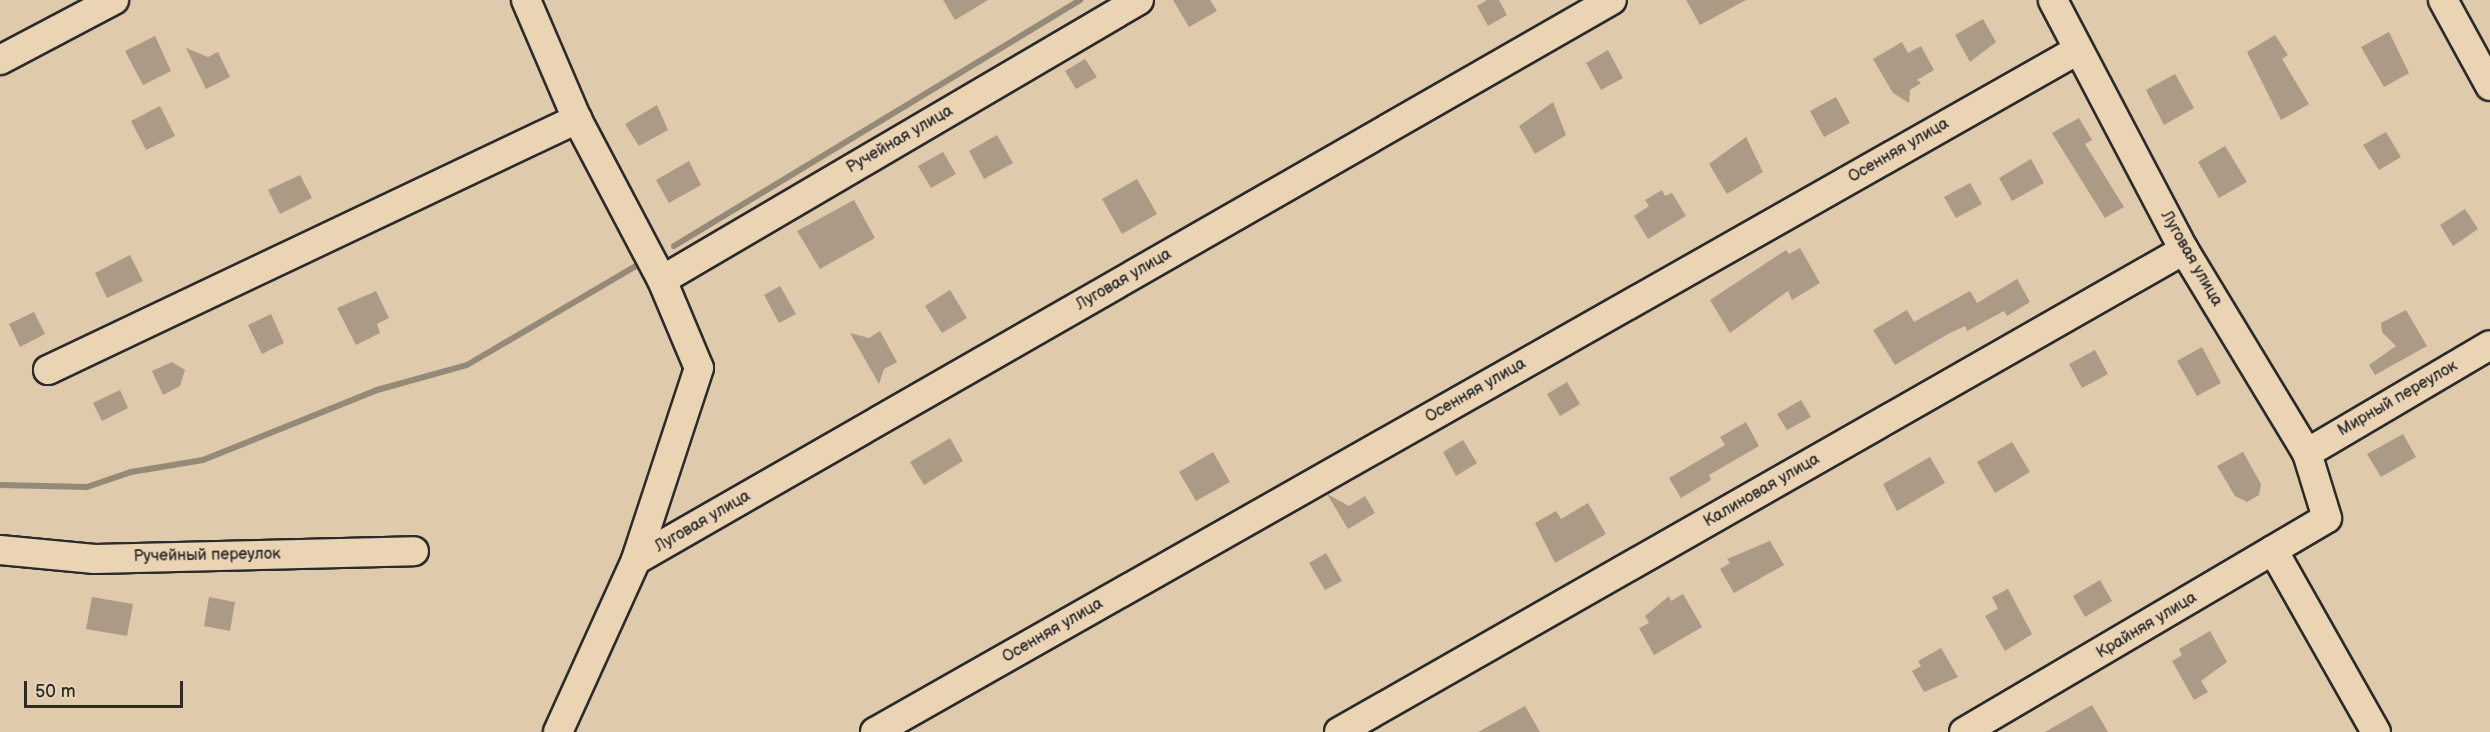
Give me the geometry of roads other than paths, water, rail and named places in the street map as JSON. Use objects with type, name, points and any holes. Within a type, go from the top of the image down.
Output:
[{"type":"street","points":[[0,60],[114,0]]},
{"type":"street","points":[[526,0],[577,119],[662,280],[699,368],[636,560],[558,732]]},
{"type":"street","name":"Ручейная улица","points":[[662,280],[1139,0]]},
{"type":"street","name":"Луговая улица","points":[[636,560],[1612,0]]},
{"type":"street","name":"Луговая улица","points":[[2053,0],[2184,250],[2307,453],[2327,518]]},
{"type":"street","points":[[2443,0],[2490,86]]},
{"type":"street","name":"Осенняя улица","points":[[875,732],[2078,50]]},
{"type":"street","points":[[48,370],[577,119]]},
{"type":"street","name":"Калиновая улица","points":[[1339,732],[2184,250]]},
{"type":"street","name":"Мирный переулок","points":[[2307,453],[2490,345]]},
{"type":"street","name":"Крайняя улица","points":[[1964,732],[2327,518]]},
{"type":"street","name":"Ручейный переулок","points":[[0,550],[95,559],[414,551]]},
{"type":"street","points":[[2273,550],[2376,732]]},
{"type":"waterway","points":[[674,246],[1080,0]]},
{"type":"waterway","points":[[0,485],[87,487],[131,472],[203,460],[377,390],[467,365],[639,264]]}]
